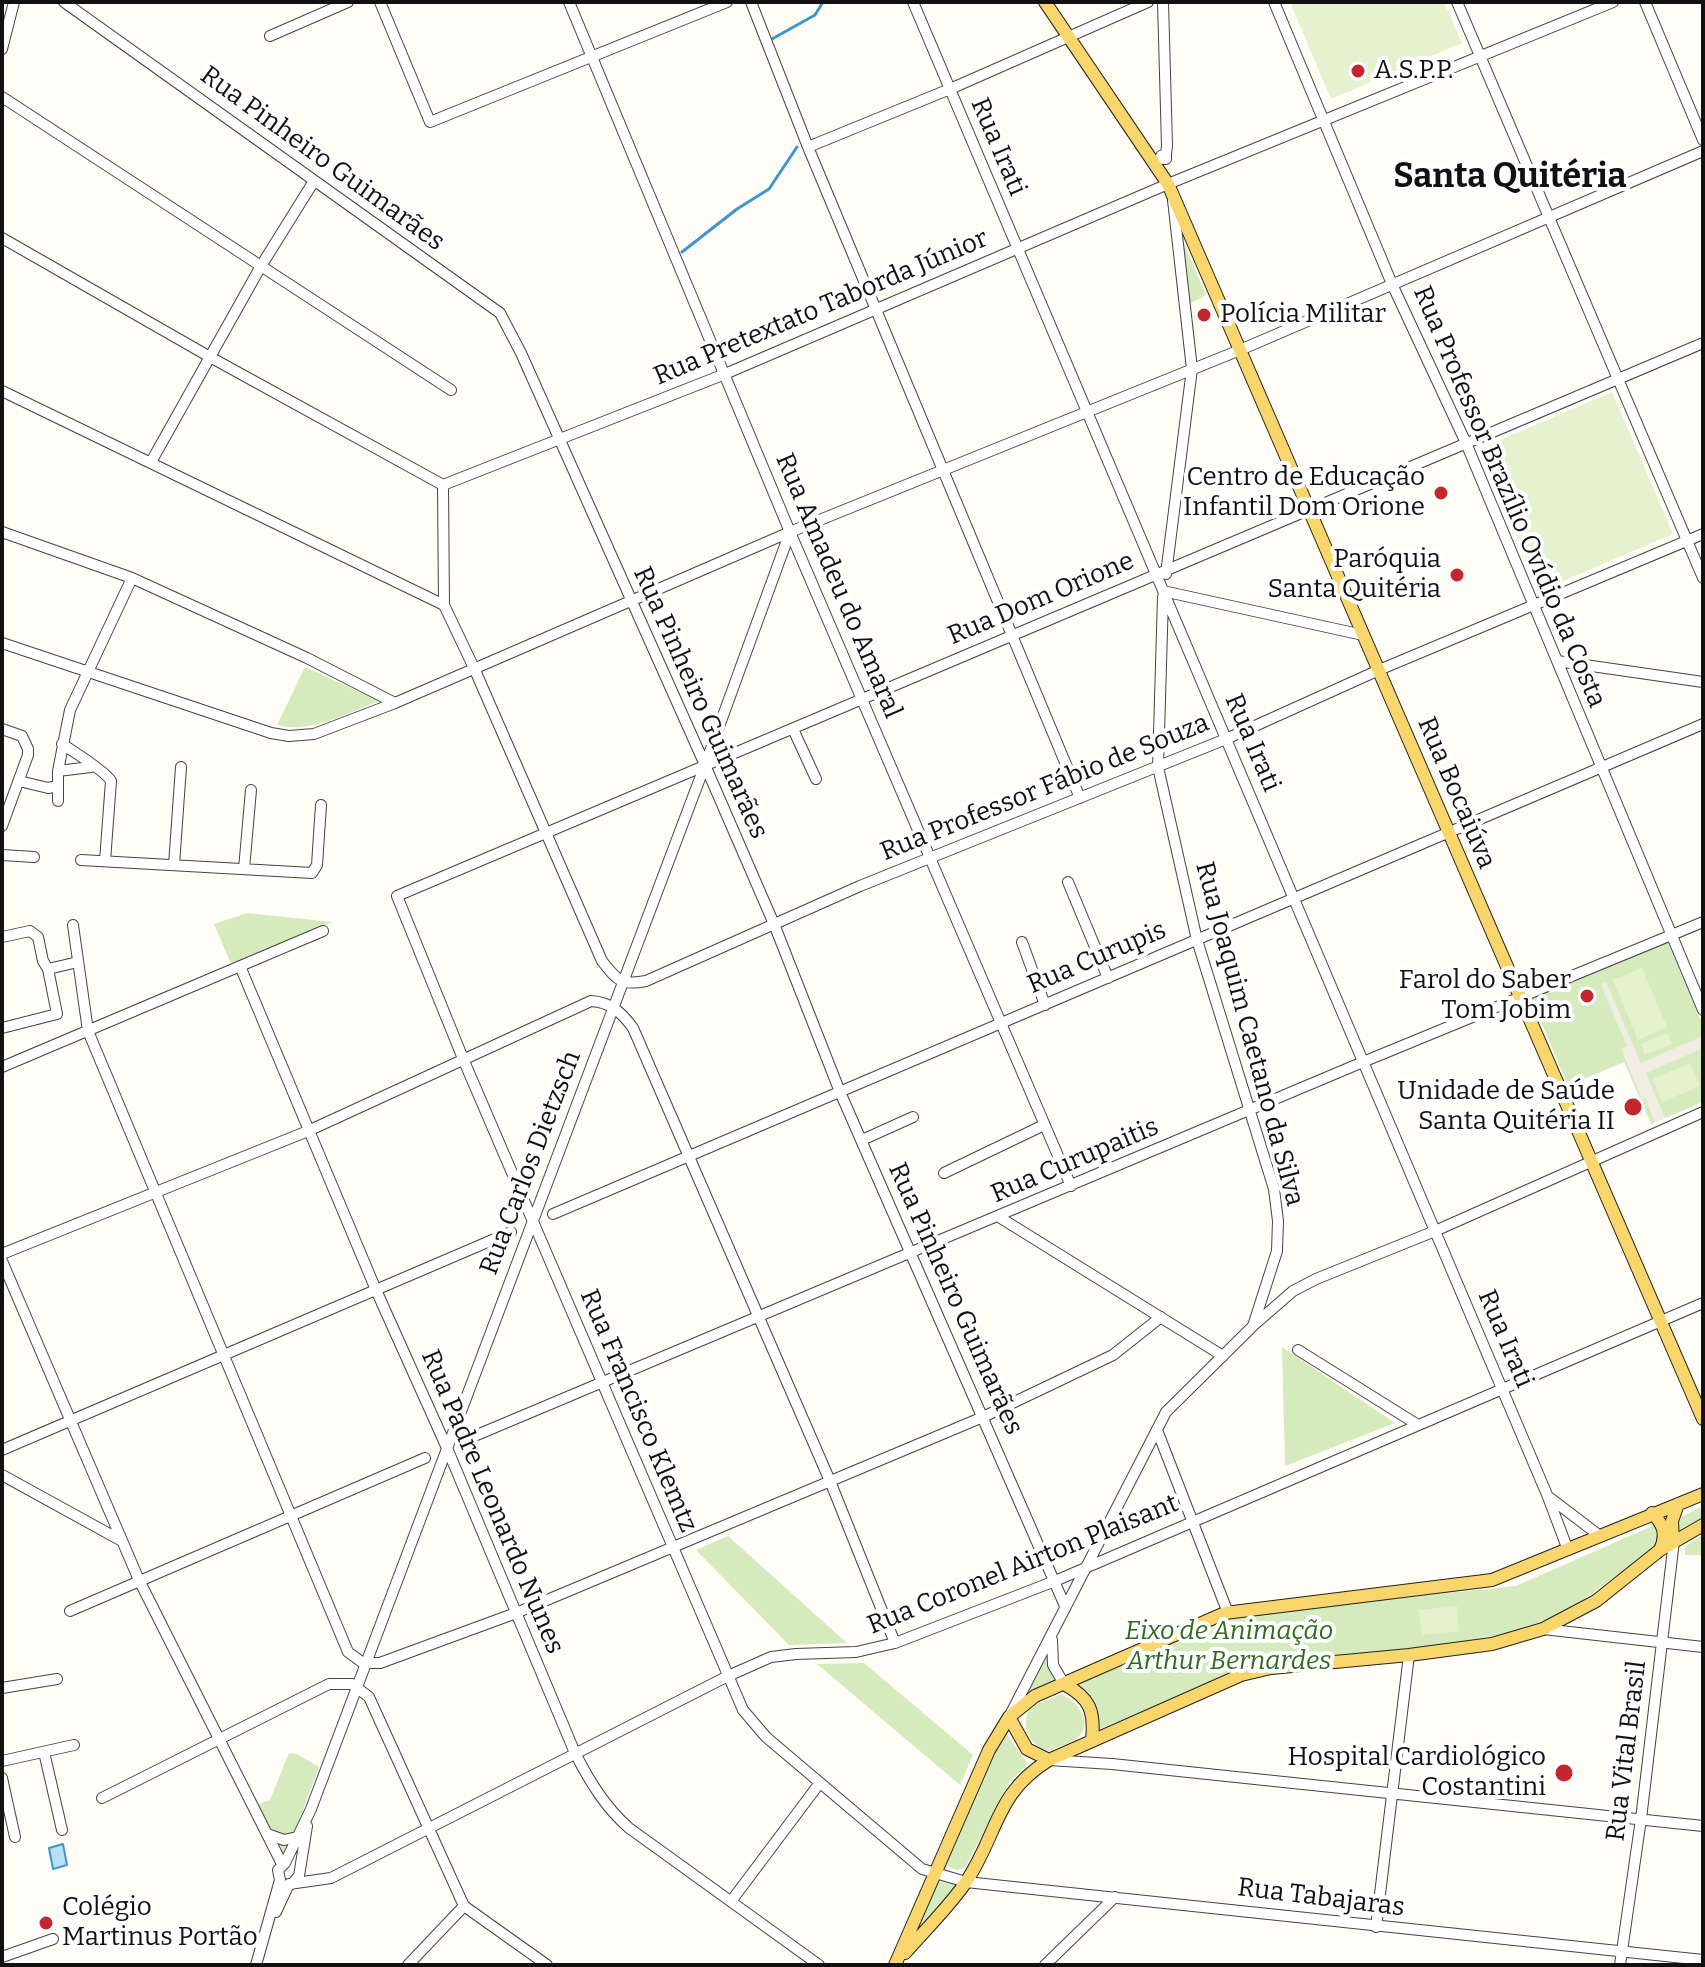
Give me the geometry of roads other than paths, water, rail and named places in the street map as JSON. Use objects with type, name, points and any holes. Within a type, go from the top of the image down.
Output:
[{"type":"main road","name":"Rua Bocaiúva","points":[[1045,2],[1170,188],[1703,1419]]},
{"type":"main road","points":[[895,1965],[989,1750],[1009,1717],[1035,1696],[1228,1613],[1473,1585],[1510,1575],[1703,1494]]},
{"type":"main road","points":[[1674,1541],[1672,1521],[1678,1504]]},
{"type":"main road","points":[[1652,1513],[1658,1518],[1664,1533],[1660,1550]]},
{"type":"main road","points":[[895,1965],[966,1882],[1009,1795],[1031,1771],[1049,1760],[1222,1682],[1252,1672],[1492,1644],[1543,1629],[1596,1601],[1660,1550],[1703,1525]]},
{"type":"main road","points":[[1064,1684],[1081,1693],[1088,1703],[1092,1740]]},
{"type":"main road","points":[[1009,1717],[1027,1749],[1049,1760]]},
{"type":"street","points":[[2,49],[14,2]]},
{"type":"street","name":"Rua Pinheiro Guimarães","points":[[64,2],[500,313],[521,353],[705,765],[774,924],[840,1092],[1065,1606]]},
{"type":"street","points":[[270,36],[348,2]]},
{"type":"street","points":[[380,2],[430,122],[727,2]]},
{"type":"street","name":"Rua Amadeu do Amaral","points":[[569,2],[790,532],[1071,1186]]},
{"type":"street","points":[[751,2],[808,147],[1080,798]]},
{"type":"street","points":[[808,147],[1068,38],[1133,5],[1148,2]]},
{"type":"street","points":[[1163,2],[1166,154]]},
{"type":"street","name":"Rua Professor Brazílio Ovídio da Costa","points":[[1274,2],[1392,284],[1466,443],[1703,1010]]},
{"type":"street","points":[[1457,2],[1703,578]]},
{"type":"street","name":"Rua Pretextato Taborda Júnior","points":[[443,485],[725,374],[875,308],[1613,2]]},
{"type":"street","points":[[1645,2],[1703,140]]},
{"type":"street","name":"Rua Irati","points":[[914,4],[1087,412],[1161,572],[1163,591],[1568,1550]]},
{"type":"street","points":[[2,97],[451,390]]},
{"type":"street","points":[[2,643],[271,733],[289,736],[314,734],[395,703],[790,532],[1240,350],[1703,151]]},
{"type":"street","points":[[151,462],[261,266],[314,181]]},
{"type":"street","points":[[1161,572],[1192,369],[1170,188]]},
{"type":"street","points":[[2,238],[443,485],[444,605],[602,961],[623,983]]},
{"type":"street","name":"Rua Dom Orione","points":[[397,896],[1618,379],[1702,347]]},
{"type":"street","points":[[2,391],[444,605]]},
{"type":"street","points":[[2,532],[132,578],[307,658],[395,703]]},
{"type":"street","name":"Rua Carlos Dietzsch","points":[[287,1883],[278,1870],[284,1864],[311,1809],[790,532]]},
{"type":"street","name":"Rua Professor Fábio de Souza","points":[[623,983],[646,981],[930,858],[1226,739],[1379,670],[1703,534]]},
{"type":"street","points":[[58,801],[58,771],[70,710],[132,578]]},
{"type":"street","points":[[1163,591],[1363,635]]},
{"type":"street","name":"Rua Joaquim Caetano da Silva","points":[[1009,1717],[1166,1412],[1253,1326],[1277,1251],[1278,1221],[1274,1189],[1197,940],[1158,767],[1163,591]]},
{"type":"street","points":[[1557,661],[1703,682]]},
{"type":"street","name":"Rua Curupis","points":[[553,1214],[1703,724]]},
{"type":"street","points":[[2,729],[22,736],[28,749],[2,826]]},
{"type":"street","points":[[793,729],[816,779]]},
{"type":"street","points":[[62,744],[91,767],[106,773],[111,781],[105,861]]},
{"type":"street","points":[[58,771],[91,767]]},
{"type":"street","points":[[174,865],[181,767]]},
{"type":"street","points":[[19,781],[48,788],[58,786]]},
{"type":"street","points":[[244,869],[251,790]]},
{"type":"street","points":[[81,860],[312,873],[317,865],[321,805]]},
{"type":"street","points":[[2,855],[34,857]]},
{"type":"street","points":[[1068,882],[1108,978]]},
{"type":"street","name":"Rua Francisco Klemtz","points":[[397,896],[464,1061],[743,1710],[754,1726],[819,1784],[922,1869],[934,1874]]},
{"type":"street","name":"Rua Curupaitis","points":[[465,1440],[1703,922]]},
{"type":"street","points":[[73,925],[88,1031],[348,1652],[357,1661],[380,1663],[516,1613],[983,1417],[1113,1355],[1161,1317]]},
{"type":"street","points":[[2,937],[30,931],[38,937],[57,1014],[2,1028]]},
{"type":"street","points":[[2,1066],[323,931]]},
{"type":"street","points":[[1022,942],[1045,1005]]},
{"type":"street","points":[[48,969],[78,962]]},
{"type":"street","name":"Rua Padre Leonardo Nunes","points":[[240,966],[376,1290],[591,1784],[612,1813],[629,1828],[819,1965]]},
{"type":"street","points":[[2,1254],[308,1131],[591,1001],[614,1007],[633,1028],[830,1481],[895,1643]]},
{"type":"street","points":[[1253,1326],[1293,1291],[1703,1112]]},
{"type":"street","points":[[862,1140],[913,1117]]},
{"type":"street","points":[[944,1173],[1044,1125]]},
{"type":"street","points":[[999,1217],[1223,1356]]},
{"type":"street","points":[[2,1450],[511,1232]]},
{"type":"street","points":[[2,1261],[139,1580],[267,1834],[284,1864],[293,1863],[298,1869],[321,1880]]},
{"type":"street","name":"Rua Coronel Airton Plaisant","points":[[287,1883],[331,1878],[771,1657],[856,1652],[895,1643],[1055,1581],[1703,1303]]},
{"type":"street","points":[[1298,1350],[1418,1425]]},
{"type":"street","points":[[1157,1430],[1228,1613]]},
{"type":"street","points":[[70,1611],[425,1458]]},
{"type":"street","points":[[2,1475],[122,1541]]},
{"type":"street","points":[[1548,1497],[1600,1536]]},
{"type":"street","name":"Rua Vital Brasil","points":[[1620,1965],[1674,1541]]},
{"type":"street","points":[[1543,1629],[1703,1647]]},
{"type":"street","points":[[1052,1634],[1050,1649],[1053,1665],[1064,1684]]},
{"type":"street","points":[[1376,1927],[1409,1655]]},
{"type":"street","points":[[2,1688],[57,1679]]},
{"type":"street","points":[[102,1798],[329,1684],[357,1686],[369,1697],[464,1906],[547,1965]]},
{"type":"street","points":[[1092,1740],[1097,1757],[1112,1764]]},
{"type":"street","points":[[2,1761],[74,1745]]},
{"type":"street","points":[[44,1752],[62,1830]]},
{"type":"street","points":[[1049,1760],[1703,1826]]},
{"type":"street","points":[[2,1778],[15,1837]]},
{"type":"street","points":[[732,1900],[819,1784]]},
{"type":"street","name":"Rua Carlos Dietzsch","points":[[256,1965],[287,1883],[298,1879],[311,1809]]},
{"type":"street","points":[[267,1834],[284,1840],[297,1837]]},
{"type":"street","name":"Rua Tabajaras","points":[[934,1874],[966,1882],[1703,1960]]},
{"type":"street","points":[[1045,1965],[1115,1897]]},
{"type":"street","points":[[408,1965],[464,1906]]},
{"type":"street","points":[[2,1957],[53,1939]]},
{"type":"water","points":[[63,1844],[67,1865],[53,1869],[49,1848]]},
{"type":"waterway","points":[[772,39],[815,15],[823,2]]},
{"type":"waterway","points":[[682,252],[737,209],[769,189],[797,147]]},
{"type":"place","name":"A.S.P.P.","points":[[1358,71]]},
{"type":"place","name":"Polícia Militar","points":[[1204,315]]},
{"type":"place","name":"Centro de Educação Infantil Dom Orione","points":[[1441,493]]},
{"type":"place","name":"Paróquia Santa Quitéria","points":[[1457,575]]},
{"type":"place","name":"Farol do Saber Tom Jobim","points":[[1587,996]]},
{"type":"place","name":"Unidade de Saúde Santa Quitéria II","points":[[1633,1107]]},
{"type":"place","name":"Hospital Cardiológico Costantini","points":[[1564,1773]]},
{"type":"place","name":"Colégio Martinus Portão","points":[[46,1923]]},
{"type":"district","name":"Santa Quitéria","points":[[1510,178]]},
{"type":"park label","name":"Eixo de Animação Arthur Bernardes","points":[[1229,1647]]}]
